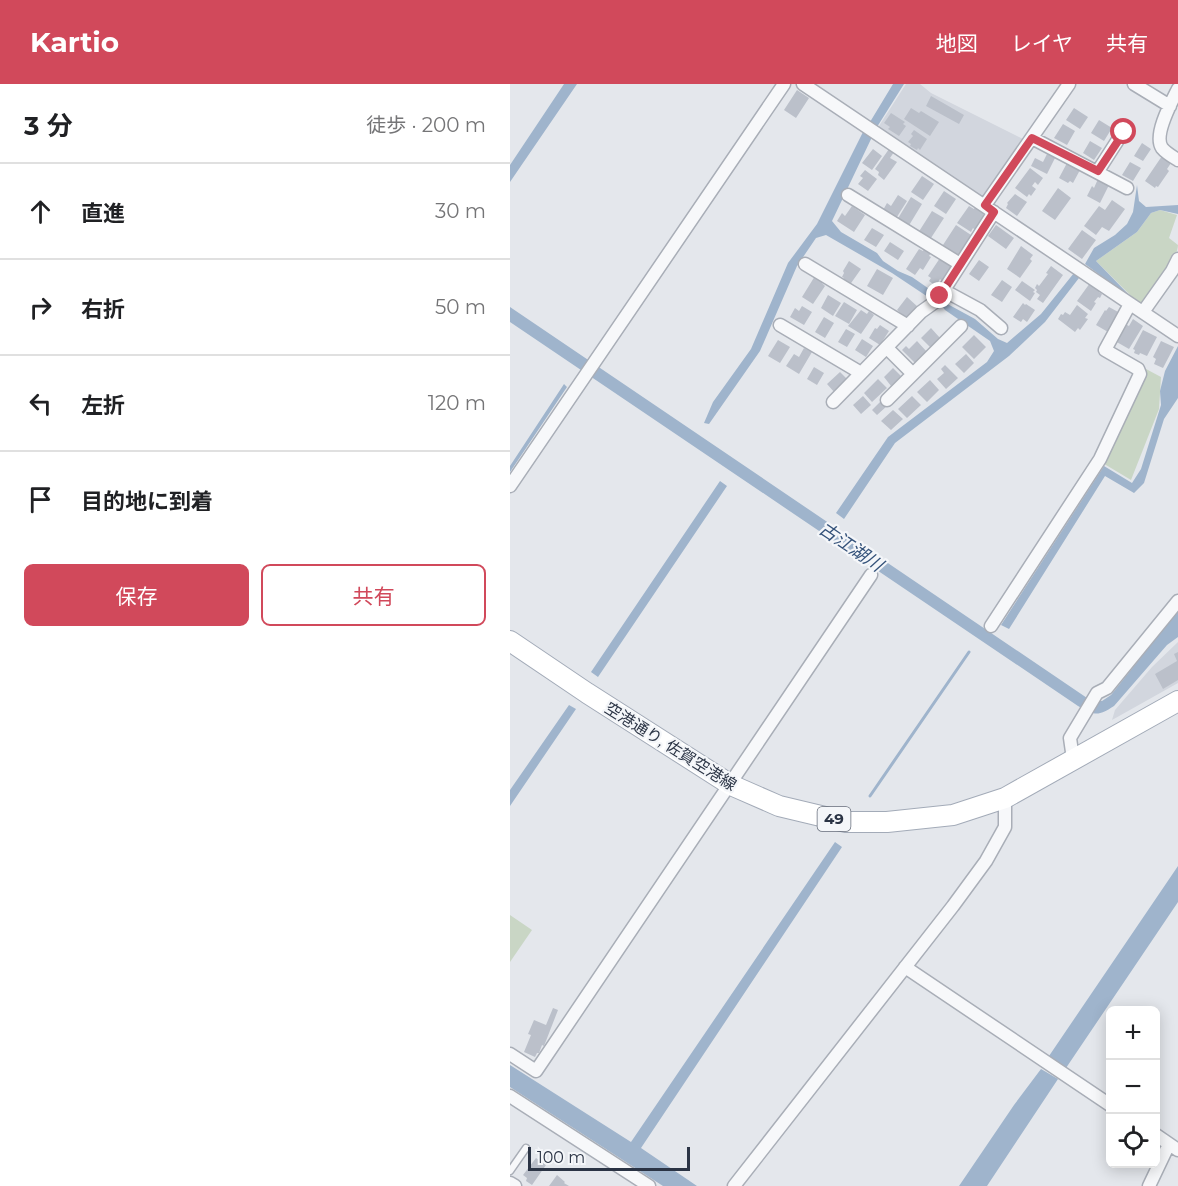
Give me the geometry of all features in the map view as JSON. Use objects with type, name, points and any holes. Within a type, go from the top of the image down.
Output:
[{"type":"main road","name":"空港通り, 佐賀空港線","points":[[510,641],[731,785],[779,806],[846,822],[887,822],[953,815],[1005,798],[1178,701]]},
{"type":"street","points":[[510,486],[784,84]]},
{"type":"street","points":[[803,84],[1178,336]]},
{"type":"street","points":[[833,402],[921,312],[940,296],[1032,138],[1069,84]]},
{"type":"street","points":[[1134,84],[1170,106]]},
{"type":"street","points":[[1178,88],[1160,135],[1161,146],[1178,160]]},
{"type":"street","points":[[1098,171],[1124,132]]},
{"type":"street","points":[[1032,138],[1127,188]]},
{"type":"street","points":[[848,195],[960,264]]},
{"type":"street","points":[[1143,312],[1178,259]]},
{"type":"street","points":[[806,264],[908,326]]},
{"type":"street","points":[[940,296],[980,310],[1001,328]]},
{"type":"street","points":[[991,626],[1100,459],[1140,374],[1138,369],[1105,350],[1130,304]]},
{"type":"street","points":[[780,325],[861,373]]},
{"type":"street","points":[[887,400],[960,326]]},
{"type":"street","points":[[887,348],[913,374]]},
{"type":"street","points":[[510,1054],[536,1071],[871,575]]},
{"type":"street","points":[[1073,759],[1070,738],[1082,716],[1098,693],[1107,688],[1178,601]]},
{"type":"street","points":[[734,1186],[986,861],[1005,827],[1005,798]]},
{"type":"street","points":[[905,967],[1106,1102]]},
{"type":"street","points":[[510,1096],[649,1186]]},
{"type":"street","points":[[1149,1186],[1174,1147],[1160,1138]]},
{"type":"lane","points":[[511,1182],[526,1148]]},
{"type":"shaded area","points":[[906,84],[920,84],[931,93],[1025,140],[983,200],[877,129]]},
{"type":"shaded area","points":[[1178,642],[1178,683],[1112,720],[1115,710],[1152,667]]},
{"type":"green space","points":[[1160,210],[1177,215],[1169,238],[1178,245],[1177,252],[1169,268],[1142,307],[1096,261],[1137,232],[1151,213]]},
{"type":"green space","points":[[1146,369],[1161,377],[1159,409],[1131,480],[1101,462]]},
{"type":"green space","points":[[510,915],[532,930],[510,962]]},
{"type":"water","points":[[564,84],[577,84],[510,182],[510,165]]},
{"type":"water","points":[[893,84],[904,84],[877,127],[870,122]]},
{"type":"water","points":[[863,132],[872,137],[832,221],[841,232],[877,253],[883,261],[912,277],[935,293],[942,301],[975,319],[998,339],[1007,343],[1041,314],[1074,273],[1079,278],[1045,322],[1009,356],[895,443],[844,519],[836,513],[888,437],[987,362],[994,351],[990,341],[945,310],[932,297],[928,297],[892,273],[826,235],[816,238],[797,266],[760,351],[709,424],[704,423],[713,402],[751,349],[788,263],[817,224]]},
{"type":"water","points":[[1137,185],[1139,201],[1146,207],[1178,205],[1178,214],[1160,210],[1151,213],[1137,232],[1096,261],[1134,300],[1085,264],[1094,248],[1115,235],[1127,224],[1133,212]]},
{"type":"water","name":"古江湖川","points":[[510,307],[1090,700],[1102,701],[1111,695],[1178,611],[1178,637],[1167,645],[1114,706],[1104,712],[1092,713],[1078,706],[510,322]]},
{"type":"water","points":[[1178,346],[1178,398],[1164,419],[1144,483],[1134,493],[1105,476],[1009,629],[1001,625],[1104,466],[1132,483],[1141,469],[1161,405],[1160,391],[1165,371]]},
{"type":"water","points":[[564,384],[567,387],[510,472],[510,466]]},
{"type":"water","points":[[720,481],[727,486],[598,677],[591,672]]},
{"type":"water","points":[[569,705],[576,709],[510,806],[510,790]]},
{"type":"water","points":[[835,842],[842,847],[641,1148],[697,1186],[663,1186],[510,1087],[510,1065],[631,1142]]},
{"type":"water","points":[[1178,866],[1178,902],[1066,1068],[1049,1056]]},
{"type":"water","points":[[1041,1069],[1058,1079],[987,1186],[959,1186],[1014,1105]]},
{"type":"building","points":[[797,90],[809,98],[796,118],[784,110]]},
{"type":"building","points":[[931,96],[964,115],[959,124],[926,106]]},
{"type":"building","points":[[911,108],[939,122],[930,136],[904,119]]},
{"type":"building","points":[[1074,108],[1088,117],[1080,129],[1066,120]]},
{"type":"building","points":[[891,113],[905,122],[903,124],[906,126],[899,136],[888,129],[890,127],[884,123]]},
{"type":"building","points":[[1099,120],[1112,128],[1104,141],[1091,133]]},
{"type":"building","points":[[1063,124],[1075,131],[1067,145],[1054,138]]},
{"type":"building","points":[[914,130],[927,139],[920,150],[910,146],[908,142]]},
{"type":"building","points":[[1090,141],[1102,148],[1094,160],[1083,153]]},
{"type":"building","points":[[1142,143],[1151,149],[1143,161],[1134,156]]},
{"type":"building","points":[[873,149],[882,156],[872,170],[862,163]]},
{"type":"building","points":[[889,149],[894,152],[890,158],[897,162],[884,180],[875,169]]},
{"type":"building","points":[[1047,154],[1055,158],[1047,174],[1031,166],[1035,158],[1043,162]]},
{"type":"building","points":[[1162,156],[1171,163],[1167,169],[1169,171],[1155,188],[1145,181]]},
{"type":"building","points":[[1130,162],[1141,168],[1133,181],[1122,175]]},
{"type":"building","points":[[1067,163],[1080,170],[1073,183],[1059,178]]},
{"type":"building","points":[[1030,168],[1043,178],[1038,185],[1035,182],[1032,186],[1036,189],[1031,196],[1029,194],[1027,197],[1015,188]]},
{"type":"building","points":[[865,170],[877,179],[868,191],[858,184]]},
{"type":"building","points":[[922,176],[934,184],[923,200],[911,192]]},
{"type":"building","points":[[1098,179],[1109,185],[1100,203],[1087,196]]},
{"type":"building","points":[[1058,188],[1071,198],[1055,220],[1042,211]]},
{"type":"building","points":[[944,191],[956,199],[946,214],[934,206]]},
{"type":"building","points":[[1015,194],[1027,202],[1017,216],[1006,208],[1007,203]]},
{"type":"building","points":[[898,195],[907,201],[895,220],[882,212],[887,203],[891,206]]},
{"type":"building","points":[[911,197],[922,204],[908,227],[897,220]]},
{"type":"building","points":[[1112,200],[1125,209],[1109,231],[1102,227],[1096,235],[1084,226],[1099,206],[1105,210]]},
{"type":"building","points":[[852,206],[865,215],[854,232],[837,221],[842,213],[845,216]]},
{"type":"building","points":[[969,206],[985,214],[975,230],[973,228],[971,232],[957,223]]},
{"type":"building","points":[[932,211],[944,218],[929,241],[918,233]]},
{"type":"building","points":[[956,225],[971,235],[958,257],[941,248]]},
{"type":"building","points":[[996,225],[1014,238],[1006,249],[988,236]]},
{"type":"building","points":[[872,228],[884,235],[876,247],[864,240]]},
{"type":"building","points":[[1082,230],[1096,240],[1082,259],[1068,249]]},
{"type":"building","points":[[890,242],[904,251],[898,260],[884,251]]},
{"type":"building","points":[[1021,246],[1033,255],[1030,259],[1032,261],[1020,278],[1007,269]]},
{"type":"building","points":[[919,249],[931,253],[929,256],[931,257],[923,270],[920,268],[915,275],[906,269]]},
{"type":"building","points":[[940,258],[952,266],[936,286],[929,281],[931,278],[928,276]]},
{"type":"building","points":[[979,260],[989,267],[979,281],[969,274]]},
{"type":"building","points":[[849,261],[861,269],[849,286],[842,281],[844,278],[842,277]]},
{"type":"building","points":[[1051,266],[1063,275],[1043,303],[1037,299],[1040,295],[1035,288],[1048,274],[1046,273]]},
{"type":"building","points":[[877,269],[893,278],[883,295],[867,286]]},
{"type":"building","points":[[815,276],[823,281],[825,286],[813,304],[802,297]]},
{"type":"building","points":[[1002,280],[1012,287],[1002,302],[991,295]]},
{"type":"building","points":[[1022,281],[1035,290],[1030,301],[1015,290]]},
{"type":"building","points":[[1090,283],[1102,294],[1094,302],[1096,303],[1091,311],[1077,301]]},
{"type":"building","points":[[828,295],[841,303],[833,316],[821,308]]},
{"type":"building","points":[[907,297],[918,307],[906,318],[897,310]]},
{"type":"building","points":[[844,302],[857,310],[849,324],[835,316]]},
{"type":"building","points":[[1023,303],[1035,310],[1027,322],[1023,319],[1021,322],[1013,317]]},
{"type":"building","points":[[1077,305],[1088,314],[1085,318],[1088,319],[1080,330],[1078,328],[1075,332],[1058,319],[1065,312],[1070,315]]},
{"type":"building","points":[[802,306],[812,312],[804,325],[790,317],[795,308],[799,311]]},
{"type":"building","points":[[1109,307],[1120,313],[1108,332],[1096,325]]},
{"type":"building","points":[[861,310],[867,314],[869,311],[874,315],[861,334],[848,326]]},
{"type":"building","points":[[824,317],[834,323],[825,338],[815,332]]},
{"type":"building","points":[[1133,319],[1143,326],[1129,349],[1115,341],[1125,324],[1129,326]]},
{"type":"building","points":[[880,325],[889,331],[880,345],[869,338],[875,328],[877,329]]},
{"type":"building","points":[[931,328],[940,338],[931,348],[921,338]]},
{"type":"building","points":[[846,329],[855,334],[847,347],[838,342]]},
{"type":"building","points":[[1143,330],[1157,337],[1147,356],[1134,353],[1133,349]]},
{"type":"building","points":[[974,335],[986,347],[974,359],[962,347]]},
{"type":"building","points":[[862,339],[873,346],[866,357],[855,350]]},
{"type":"building","points":[[778,340],[790,347],[780,363],[768,356]]},
{"type":"building","points":[[917,341],[927,352],[915,363],[902,350],[906,346],[909,349]]},
{"type":"building","points":[[1161,341],[1174,347],[1163,368],[1154,364],[1156,359],[1153,357]]},
{"type":"building","points":[[804,348],[812,352],[799,374],[786,366],[794,354],[799,357]]},
{"type":"building","points":[[966,354],[974,363],[964,373],[955,364]]},
{"type":"building","points":[[945,365],[958,378],[946,389],[937,379],[944,373],[941,369]]},
{"type":"building","points":[[814,367],[824,373],[817,385],[807,379]]},
{"type":"building","points":[[893,368],[901,376],[891,386],[884,377]]},
{"type":"building","points":[[840,372],[848,380],[835,393],[827,384]]},
{"type":"building","points":[[878,379],[887,388],[872,402],[864,393]]},
{"type":"building","points":[[930,380],[939,390],[927,402],[917,392]]},
{"type":"building","points":[[863,396],[871,405],[861,414],[853,405]]},
{"type":"building","points":[[912,396],[921,405],[907,418],[898,409]]},
{"type":"building","points":[[882,400],[887,406],[877,415],[872,410]]},
{"type":"building","points":[[893,410],[903,419],[891,430],[881,421]]},
{"type":"building","points":[[1178,652],[1178,680],[1163,689],[1155,674],[1177,661],[1174,654]]},
{"type":"building","points":[[553,1008],[558,1010],[544,1046],[542,1045],[535,1057],[524,1052],[534,1020],[546,1025]]},
{"type":"building","points":[[536,1158],[546,1165],[532,1185],[523,1175]]},
{"type":"building","points":[[557,1175],[564,1183],[569,1186],[549,1186]]},
{"type":"waterway","points":[[870,796],[969,652]]},
{"type":"route","points":[[940,296],[994,212],[985,205],[1032,138],[1098,171],[1124,132]]}]
